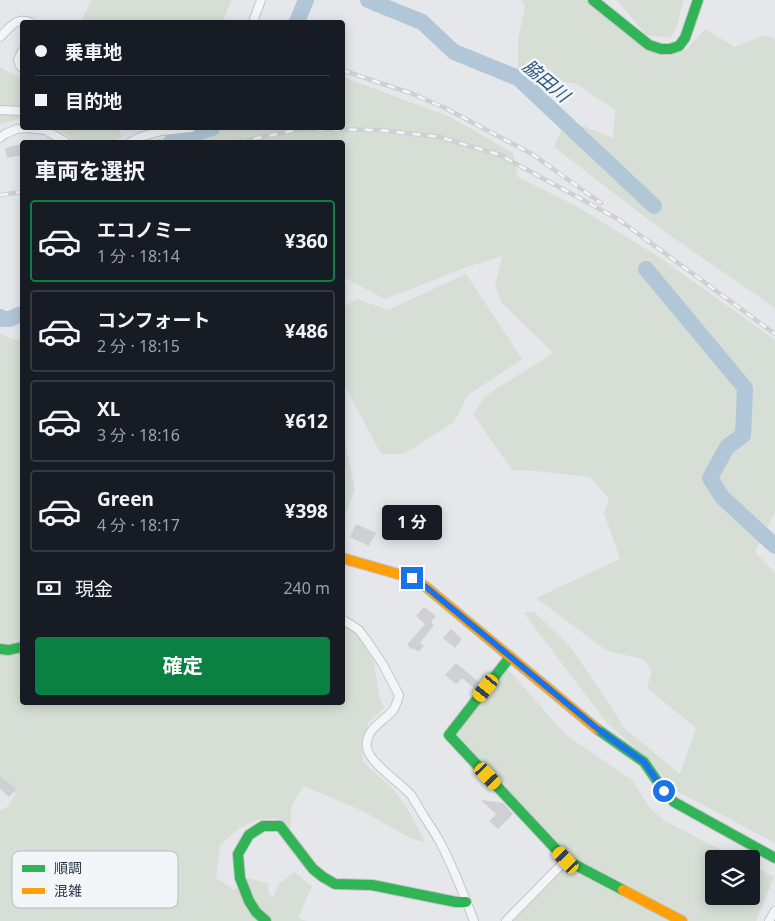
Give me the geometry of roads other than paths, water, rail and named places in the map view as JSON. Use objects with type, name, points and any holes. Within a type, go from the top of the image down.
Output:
[{"type":"street","points":[[254,20],[261,0]]},
{"type":"street","points":[[593,0],[649,45],[661,49],[670,49],[679,46],[686,38],[698,0]]},
{"type":"street","points":[[0,37],[20,21]]},
{"type":"street","points":[[0,110],[20,111]]},
{"type":"street","points":[[0,138],[5,134],[20,129]]},
{"type":"street","points":[[45,130],[62,140]]},
{"type":"street","points":[[135,140],[161,131],[171,130]]},
{"type":"street","points":[[345,559],[412,578],[426,587],[599,730],[644,762],[674,802],[775,858]]},
{"type":"street","points":[[345,621],[359,630],[382,663],[399,695],[393,710],[372,729],[367,749],[375,762],[411,796],[441,843],[474,921]]},
{"type":"street","points":[[0,649],[8,650],[20,647]]},
{"type":"street","points":[[510,657],[449,735],[566,860],[682,921]]},
{"type":"street","points":[[266,921],[256,912],[249,901],[240,878],[238,854],[249,835],[263,826],[280,826],[313,869],[335,884],[372,885],[456,902],[466,902]]},
{"type":"street","points":[[511,920],[566,860]]},
{"type":"street","points":[[769,921],[775,910]]},
{"type":"waterway","name":"脇田川","points":[[298,20],[306,0]]},
{"type":"waterway","name":"脇田川","points":[[368,0],[422,22],[454,52],[518,78],[654,206]]},
{"type":"waterway","name":"脇田川","points":[[177,140],[206,130]]},
{"type":"waterway","name":"脇田川","points":[[646,269],[745,388],[743,435],[727,447],[710,478],[722,497],[775,546]]},
{"type":"waterway","name":"脇田川","points":[[0,317],[2,319],[9,319],[20,315]]},
{"type":"railway","points":[[345,71],[413,94],[445,108],[532,154],[601,203]]},
{"type":"railway","points":[[248,140],[296,130]]},
{"type":"railway","points":[[345,130],[379,130],[440,137],[500,155],[618,219],[775,334]]},
{"type":"railway","points":[[0,195],[20,192]]}]
